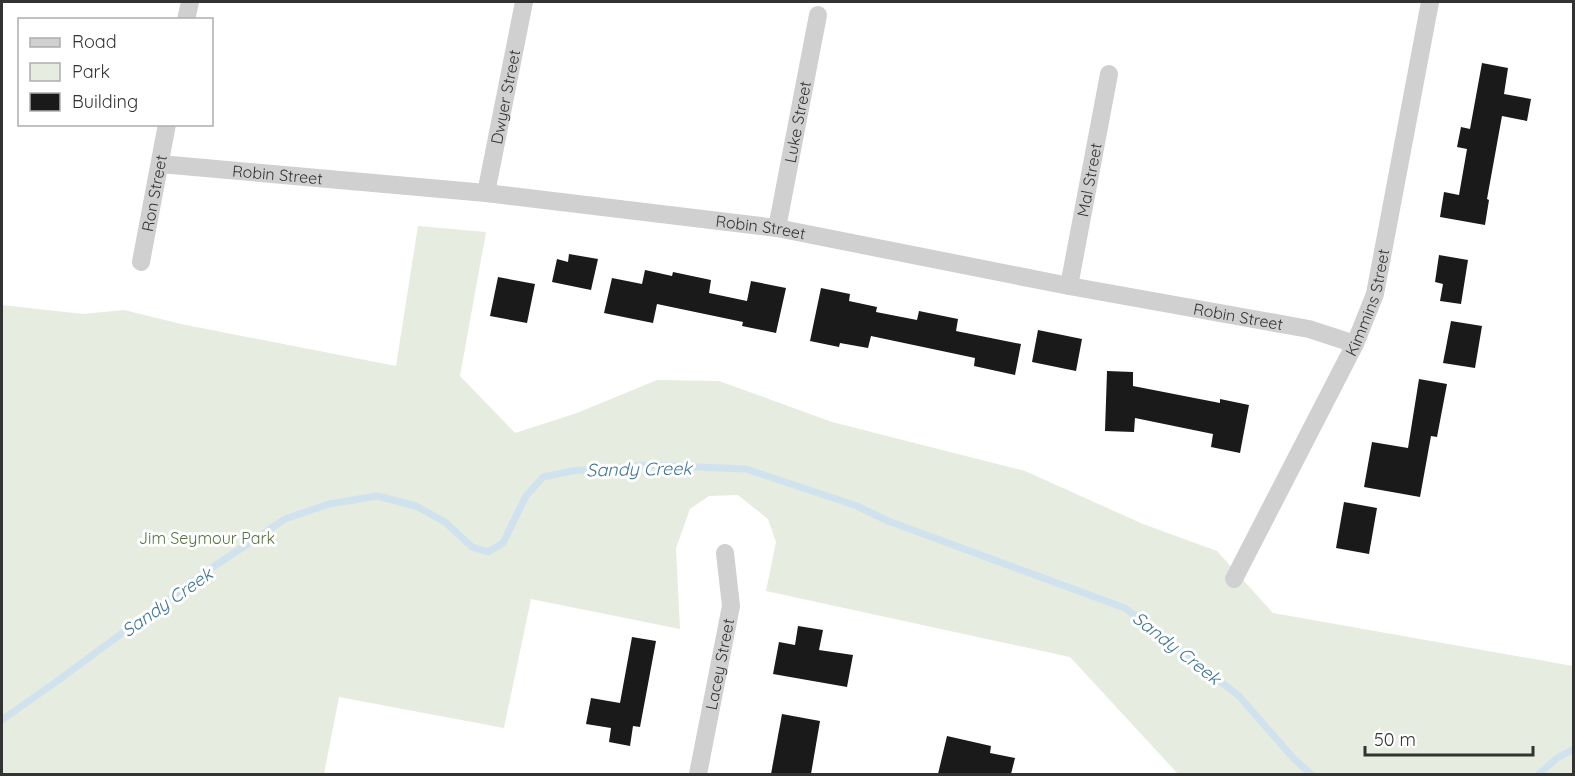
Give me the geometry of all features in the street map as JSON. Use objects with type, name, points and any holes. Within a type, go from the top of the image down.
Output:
[{"type":"street","points":[[186,18],[190,2]]},
{"type":"street","name":"Dwyer Street","points":[[486,193],[524,2]]},
{"type":"street","name":"Kimmins Street","points":[[1234,579],[1354,344],[1375,294],[1430,2]]},
{"type":"street","name":"Luke Street","points":[[777,228],[818,15]]},
{"type":"street","name":"Mal Street","points":[[1069,286],[1109,74]]},
{"type":"street","name":"Ron Street","points":[[141,262],[167,126]]},
{"type":"street","name":"Robin Street","points":[[160,164],[486,193],[777,228],[1069,286],[1309,329],[1354,344]]},
{"type":"street","name":"Lacey Street","points":[[698,774],[731,606],[725,554]]},
{"type":"green space","name":"Jim Seymour Park","points":[[418,226],[486,232],[460,376],[515,433],[577,413],[657,380],[719,381],[832,422],[1025,471],[1143,524],[1217,551],[1273,613],[1573,666],[1573,774],[1178,774],[1070,657],[766,591],[776,542],[768,519],[738,495],[709,496],[690,509],[676,548],[680,629],[531,599],[504,728],[339,697],[324,774],[2,774],[2,305],[83,314],[124,310],[181,324],[396,366]]},
{"type":"building","points":[[1482,63],[1508,68],[1504,94],[1531,99],[1527,121],[1502,116],[1487,199],[1489,200],[1485,225],[1440,217],[1444,192],[1459,195],[1467,149],[1457,147],[1461,127],[1470,129]]},
{"type":"building","points":[[569,254],[598,259],[591,290],[552,282],[557,259],[568,262]]},
{"type":"building","points":[[1439,255],[1468,260],[1461,304],[1440,301],[1443,284],[1435,282]]},
{"type":"building","points":[[645,270],[672,276],[673,272],[711,280],[709,293],[747,301],[751,281],[786,288],[776,333],[742,326],[743,322],[657,304],[653,323],[604,313],[612,278],[642,284]]},
{"type":"building","points":[[498,277],[535,284],[527,323],[490,316]]},
{"type":"building","points":[[821,288],[850,294],[849,301],[877,307],[876,312],[917,320],[919,311],[958,319],[956,331],[1021,344],[1015,375],[974,366],[975,358],[871,336],[868,348],[840,343],[839,347],[810,341]]},
{"type":"building","points":[[1451,321],[1482,326],[1475,368],[1443,363]]},
{"type":"building","points":[[1038,330],[1082,339],[1076,371],[1032,362]]},
{"type":"building","points":[[1107,371],[1133,372],[1133,386],[1220,403],[1220,399],[1249,405],[1240,453],[1211,447],[1213,434],[1135,418],[1134,432],[1105,431]]},
{"type":"building","points":[[1419,379],[1447,384],[1437,437],[1431,436],[1420,497],[1364,487],[1372,442],[1408,448]]},
{"type":"building","points":[[1344,502],[1377,508],[1369,554],[1336,548]]},
{"type":"building","points":[[798,626],[823,630],[819,650],[853,655],[847,687],[773,674],[779,642],[795,645]]},
{"type":"building","points":[[632,637],[656,641],[640,727],[633,726],[630,746],[609,742],[611,728],[586,724],[591,698],[620,703]]},
{"type":"building","points":[[782,714],[820,721],[811,774],[771,774]]},
{"type":"building","points":[[947,736],[991,746],[990,753],[1015,758],[1011,774],[938,774]]},
{"type":"waterway","name":"Sandy Creek","points":[[2,720],[201,575],[285,519],[329,504],[377,496],[416,506],[445,522],[472,547],[488,552],[503,543],[526,496],[543,477],[572,471],[649,465],[746,469],[857,506],[888,521],[1125,608],[1239,696],[1294,759],[1311,774]]},
{"type":"waterway","name":"Sandy Creek","points":[[1539,774],[1557,758],[1574,749]]}]
